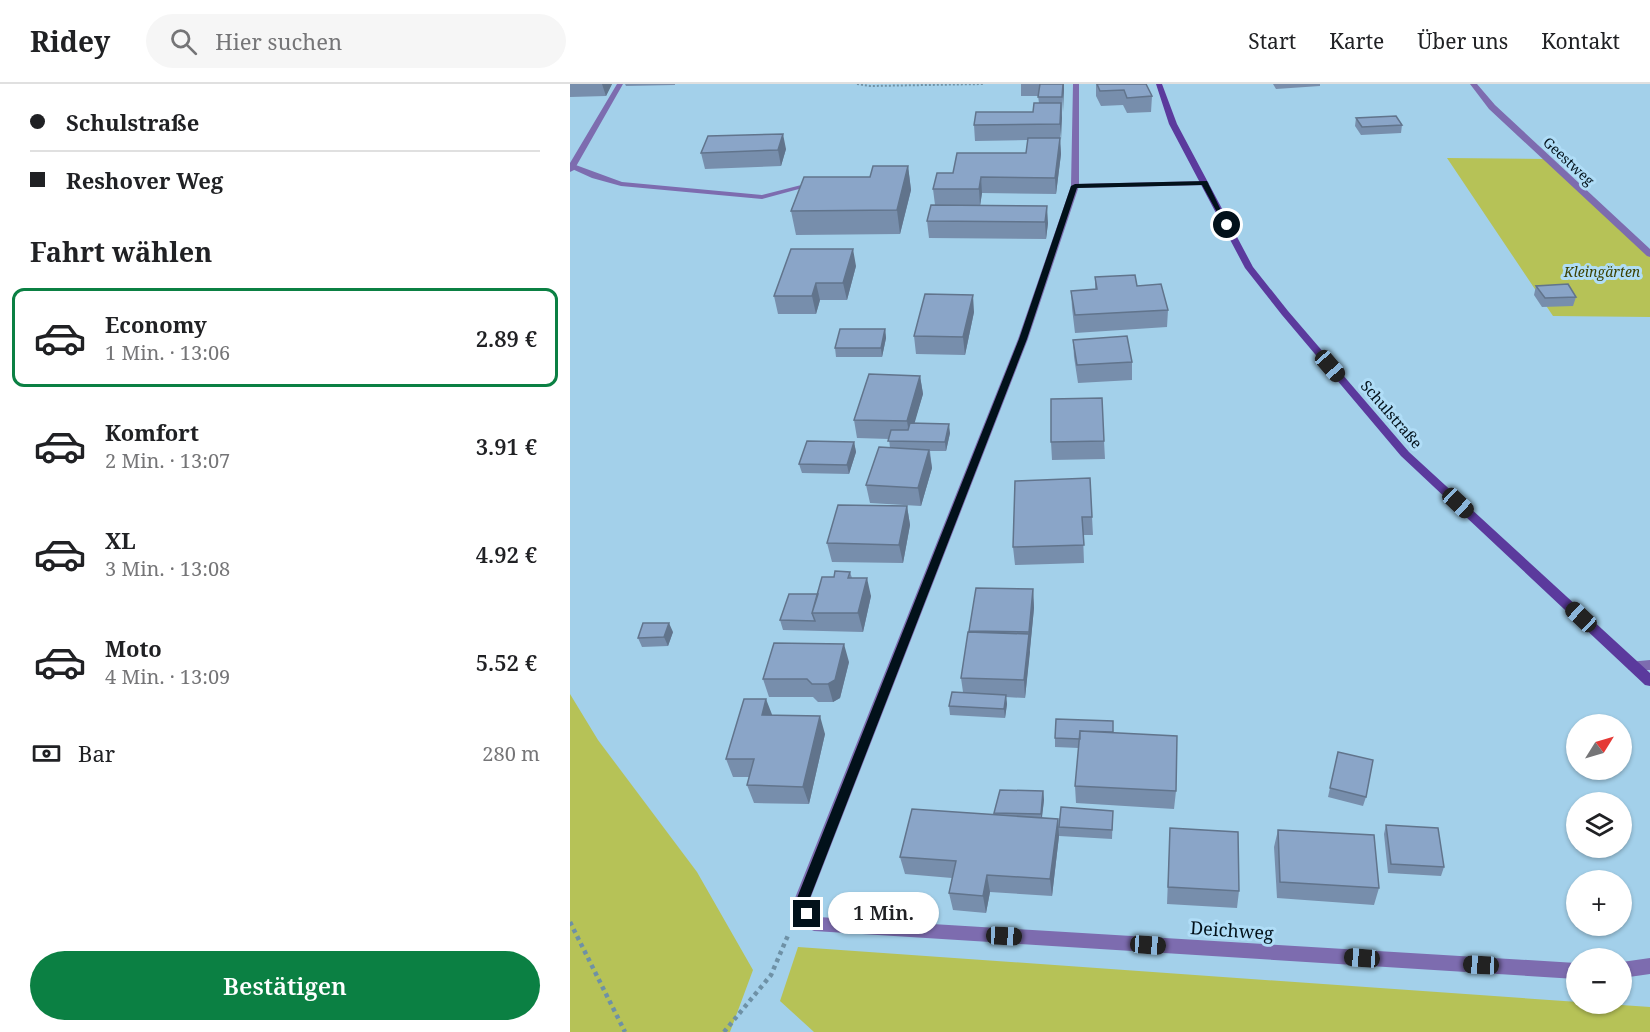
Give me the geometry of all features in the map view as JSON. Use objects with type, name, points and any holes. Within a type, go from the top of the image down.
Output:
[{"type":"main road","name":"Schulstraße","points":[[1159,84],[1173,124],[1249,268],[1405,454],[1650,681]]},
{"type":"street","points":[[620,84],[571,168],[621,184],[762,197],[809,183],[830,182]]},
{"type":"street","points":[[801,903],[1023,339],[1075,186],[1076,84]]},
{"type":"street","name":"Geestweg","points":[[1473,84],[1492,107],[1650,254]]},
{"type":"street","points":[[1075,186],[1205,183]]},
{"type":"street","points":[[1634,666],[1650,666]]},
{"type":"street","name":"Deichweg","points":[[801,903],[814,924],[1566,970]]},
{"type":"street","points":[[1632,969],[1650,966]]},
{"type":"path","points":[[857,84],[890,86],[984,84]]},
{"type":"path","points":[[724,1032],[771,975],[801,903]]},
{"type":"path","points":[[570,922],[626,1032]]},
{"type":"green space","name":"Kleingärten","points":[[1447,158],[1547,159],[1650,254],[1650,317],[1553,316]]},
{"type":"green space","points":[[570,694],[598,740],[697,872],[753,970],[730,1032],[570,1032]]},
{"type":"green space","points":[[798,947],[1566,1001],[1566,1014],[1632,1014],[1632,1006],[1650,1007],[1650,1032],[814,1032],[780,1001]]},
{"type":"building","points":[[1040,84],[1063,84],[1062,97],[1038,97]]},
{"type":"building","points":[[1097,84],[1146,84],[1152,96],[1127,98],[1124,90],[1100,91]]},
{"type":"building","points":[[1034,103],[1061,103],[1060,124],[974,125],[976,112],[1033,112]]},
{"type":"building","points":[[1396,116],[1402,125],[1362,127],[1356,118]]},
{"type":"building","points":[[783,134],[778,150],[701,153],[708,136]]},
{"type":"building","points":[[1028,138],[1060,138],[1055,178],[981,177],[979,189],[933,189],[937,173],[953,173],[957,153],[1026,153]]},
{"type":"building","points":[[873,166],[908,166],[897,210],[791,211],[804,177],[870,177]]},
{"type":"building","points":[[931,205],[1047,206],[1045,222],[927,221]]},
{"type":"building","points":[[791,249],[853,249],[843,283],[816,283],[812,296],[774,296]]},
{"type":"building","points":[[1135,275],[1137,286],[1161,284],[1168,310],[1075,315],[1071,291],[1097,289],[1095,277]]},
{"type":"building","points":[[1568,284],[1576,297],[1545,298],[1536,286]]},
{"type":"building","points":[[925,294],[973,295],[963,337],[914,336]]},
{"type":"building","points":[[840,329],[885,329],[881,348],[835,348]]},
{"type":"building","points":[[1127,336],[1132,362],[1077,365],[1073,340]]},
{"type":"building","points":[[869,374],[920,376],[907,421],[854,420]]},
{"type":"building","points":[[1102,398],[1104,441],[1051,442],[1051,399]]},
{"type":"building","points":[[910,423],[949,424],[945,442],[888,441],[891,430],[908,430]]},
{"type":"building","points":[[807,441],[854,442],[847,465],[799,464]]},
{"type":"building","points":[[879,447],[929,450],[918,488],[866,485]]},
{"type":"building","points":[[1090,478],[1092,517],[1082,517],[1084,545],[1013,547],[1015,481]]},
{"type":"building","points":[[838,505],[907,506],[899,545],[827,543]]},
{"type":"building","points":[[835,571],[850,572],[848,578],[867,578],[858,613],[812,613],[822,577],[834,577]]},
{"type":"building","points":[[976,588],[1033,589],[1029,632],[969,631]]},
{"type":"building","points":[[789,594],[818,594],[812,613],[815,621],[780,620]]},
{"type":"building","points":[[643,623],[669,623],[664,637],[638,638]]},
{"type":"building","points":[[968,632],[1029,634],[1024,680],[961,678]]},
{"type":"building","points":[[774,643],[844,644],[835,680],[828,684],[812,684],[807,679],[763,679]]},
{"type":"building","points":[[952,692],[1006,695],[1004,709],[949,706]]},
{"type":"building","points":[[744,699],[766,699],[762,715],[820,716],[803,787],[747,785],[754,759],[726,759]]},
{"type":"building","points":[[1056,719],[1113,721],[1113,732],[1080,731],[1080,739],[1055,738]]},
{"type":"building","points":[[1080,731],[1177,736],[1176,791],[1075,786]]},
{"type":"building","points":[[1338,752],[1373,760],[1366,797],[1330,788]]},
{"type":"building","points":[[1000,790],[1043,791],[1041,814],[994,813]]},
{"type":"building","points":[[1061,807],[1113,811],[1112,830],[1059,827]]},
{"type":"building","points":[[912,809],[1058,819],[1050,879],[987,875],[983,896],[949,893],[956,861],[900,857]]},
{"type":"building","points":[[1386,825],[1438,828],[1444,867],[1391,864]]},
{"type":"building","points":[[1170,828],[1238,832],[1239,891],[1168,887]]},
{"type":"building","points":[[1278,830],[1374,835],[1379,888],[1280,882]]},
{"type":"route","points":[[807,914],[801,903],[1023,339],[1075,186],[1205,183],[1227,225]]}]
